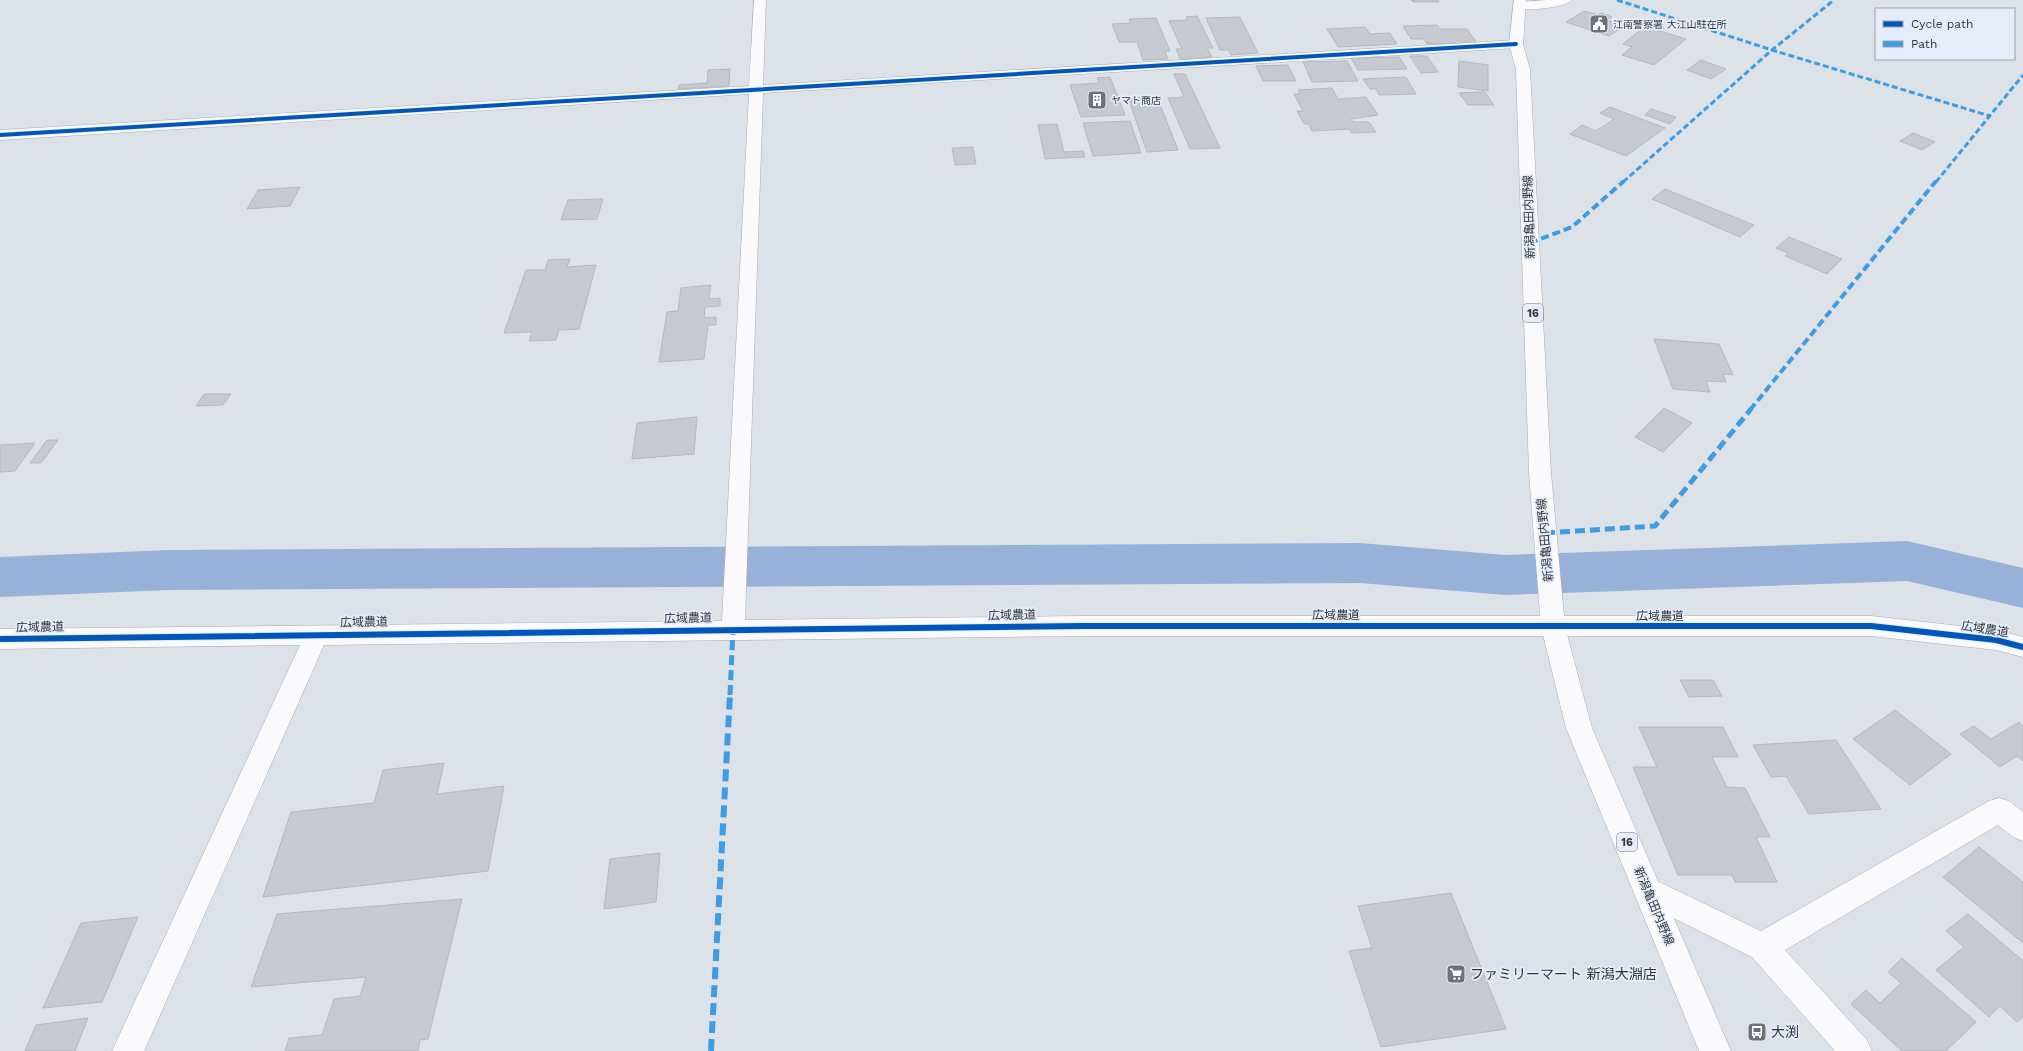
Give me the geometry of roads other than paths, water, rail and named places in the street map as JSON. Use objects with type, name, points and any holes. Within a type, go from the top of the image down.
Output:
[{"type":"street","points":[[733,629],[760,0]]},
{"type":"street","points":[[1520,3],[1558,2],[1565,0]]},
{"type":"street","name":"新潟亀田内野線","points":[[1520,3],[1516,44],[1523,69],[1540,473],[1553,627],[1579,728],[1715,1051]]},
{"type":"street","points":[[0,135],[1516,44]]},
{"type":"street","name":"広域農道","points":[[0,639],[733,629],[1084,626],[1871,626],[1996,640],[2023,647]]},
{"type":"street","points":[[128,1051],[317,634]]},
{"type":"street","points":[[1762,947],[1999,810],[2023,828]]},
{"type":"street","points":[[1647,890],[1762,947],[1856,1051]]},
{"type":"waterway","points":[[0,577],[169,570],[1360,563],[1506,575],[1907,561],[2023,588]]},
{"type":"place","name":"江南警察署 大江山駐在所","points":[[1599,24]]},
{"type":"place","name":"ヤマト商店","points":[[1097,100]]},
{"type":"place","name":"ファミリーマート 新潟大淵店","points":[[1456,974]]},
{"type":"place","name":"大渕","points":[[1757,1032]]}]
